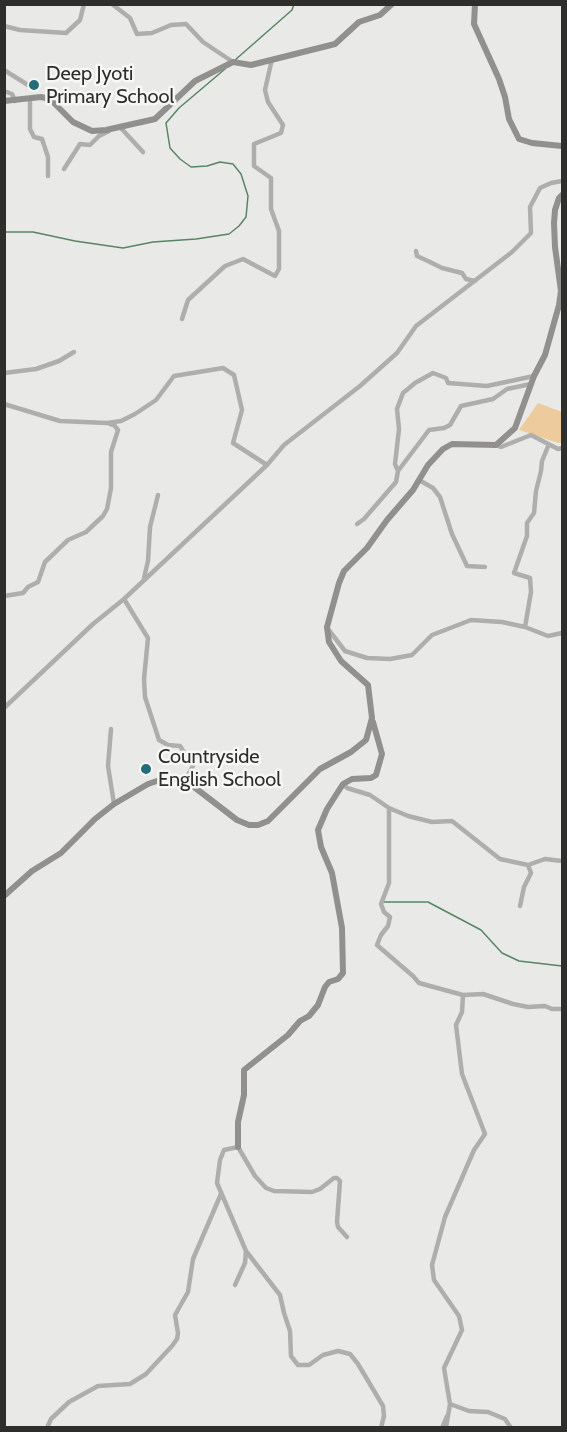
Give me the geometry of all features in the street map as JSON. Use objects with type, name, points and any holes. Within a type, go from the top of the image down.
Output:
[{"type":"street","points":[[4,26],[20,30],[66,33],[80,20],[84,4]]},
{"type":"street","points":[[112,4],[130,18],[137,34],[152,33],[171,25],[186,24],[203,42],[233,62],[251,65],[335,44],[359,22],[380,15],[392,4]]},
{"type":"street","points":[[475,4],[474,24],[499,79],[506,97],[509,119],[519,139],[532,143],[562,146]]},
{"type":"street","points":[[182,319],[188,300],[225,266],[243,259],[275,276],[279,269],[279,231],[271,209],[271,178],[254,166],[254,144],[281,133],[283,125],[268,102],[265,90],[272,59]]},
{"type":"street","points":[[4,101],[41,97],[50,99],[73,122],[92,131],[155,119],[195,81],[233,62]]},
{"type":"street","points":[[4,70],[28,85]]},
{"type":"street","points":[[4,92],[12,94],[15,101]]},
{"type":"street","points":[[30,99],[30,129],[34,136],[42,139],[48,157],[48,176]]},
{"type":"street","points":[[120,126],[143,152]]},
{"type":"street","points":[[64,169],[80,144],[90,145],[99,136],[120,126]]},
{"type":"street","points":[[4,708],[93,624],[124,599],[267,465],[284,446],[360,386],[397,352],[416,326],[512,252],[531,233],[531,207],[540,188],[562,181]]},
{"type":"street","points":[[496,445],[515,428],[545,355],[561,298],[554,223],[555,210],[562,195]]},
{"type":"street","points":[[416,252],[417,256],[462,273],[466,279],[475,281]]},
{"type":"street","points":[[4,373],[36,369],[59,361],[74,352]]},
{"type":"street","points":[[106,423],[121,421],[156,400],[174,376],[223,368],[234,375],[242,410],[233,443],[267,465]]},
{"type":"street","points":[[398,471],[395,464],[399,429],[397,409],[403,393],[416,383],[433,373],[446,378],[448,383],[487,386],[533,380]]},
{"type":"street","points":[[357,524],[396,482],[398,471],[429,430],[450,425],[461,406],[493,399],[507,390],[533,380]]},
{"type":"street","points":[[4,404],[60,422],[106,423],[114,424],[118,429],[111,452],[111,488],[107,509],[103,516],[86,532],[68,540],[45,562],[38,582],[28,587],[23,593],[4,596]]},
{"type":"street","points":[[347,1237],[338,1227],[337,1222],[340,1181],[337,1178],[312,1192],[291,1193],[266,1188],[255,1176],[238,1146],[238,1122],[244,1095],[244,1070],[288,1035],[300,1021],[309,1016],[318,1005],[325,987],[343,973],[342,928],[332,873],[321,847],[318,830],[327,809],[343,784],[352,779],[371,778],[376,775],[382,754],[372,718],[368,685],[341,661],[329,642],[327,627],[344,571],[367,548],[428,465],[443,449],[452,444],[501,447],[531,435],[562,448]]},
{"type":"street","points":[[525,627],[531,592],[530,578],[514,573],[527,536],[526,523],[534,513],[542,461],[549,444]]},
{"type":"street","points":[[419,480],[433,488],[440,497],[452,534],[466,566],[485,567]]},
{"type":"street","points":[[143,581],[148,561],[150,527],[158,495]]},
{"type":"street","points":[[124,599],[148,638],[144,679],[145,697],[159,740],[168,745],[180,746],[193,765],[185,780]]},
{"type":"street","points":[[327,627],[345,651],[367,658],[390,659],[412,655],[432,635],[471,620],[502,622],[525,627],[548,636],[562,633]]},
{"type":"street","points":[[4,896],[32,871],[62,853],[77,835],[114,804],[148,784],[163,779],[185,780],[237,820],[249,825],[258,825],[268,821],[320,769],[351,752],[366,740],[370,734],[372,718]]},
{"type":"street","points":[[111,729],[108,766],[114,804]]},
{"type":"street","points":[[343,784],[347,788],[370,795],[389,808],[408,816],[432,822],[452,821],[500,859],[528,865],[545,859],[562,861]]},
{"type":"street","points":[[389,808],[389,883],[381,904],[384,912],[390,917],[388,926],[377,945],[418,983],[463,995],[483,994],[513,1004],[562,1009]]},
{"type":"street","points":[[520,906],[524,886],[531,873],[528,865]]},
{"type":"street","points":[[446,1428],[450,1404],[444,1368],[462,1329],[454,1308],[434,1280],[432,1265],[445,1216],[474,1150],[485,1134],[462,1074],[456,1025],[462,1012],[463,995]]},
{"type":"street","points":[[238,1146],[224,1150],[220,1160],[217,1183],[246,1251],[280,1295],[290,1331],[291,1356],[298,1365],[309,1365],[323,1355],[338,1351],[350,1354],[382,1406],[384,1416],[381,1428]]},
{"type":"street","points":[[47,1428],[51,1419],[69,1402],[98,1386],[130,1384],[146,1374],[172,1346],[178,1333],[176,1316],[188,1292],[193,1259],[221,1194]]},
{"type":"street","points":[[235,1285],[245,1263],[246,1251]]},
{"type":"street","points":[[450,1404],[470,1412],[488,1412],[505,1419],[512,1428]]},
{"type":"street","points":[[442,1428],[448,1414]]},
{"type":"shaded area","points":[[538,403],[562,412],[562,443],[519,430]]},
{"type":"waterway","points":[[235,60],[292,10],[294,4]]},
{"type":"waterway","points":[[4,232],[33,232],[123,248],[153,242],[229,234],[246,217],[248,196],[241,174],[233,164],[220,162],[191,167],[170,148],[166,123],[179,108],[225,69]]},
{"type":"waterway","points":[[384,902],[428,902],[481,930],[502,953],[519,961],[562,966]]},
{"type":"place","name":"Deep Jyoti Primary School","points":[[34,85]]},
{"type":"place","name":"Countryside English School","points":[[146,769]]}]
